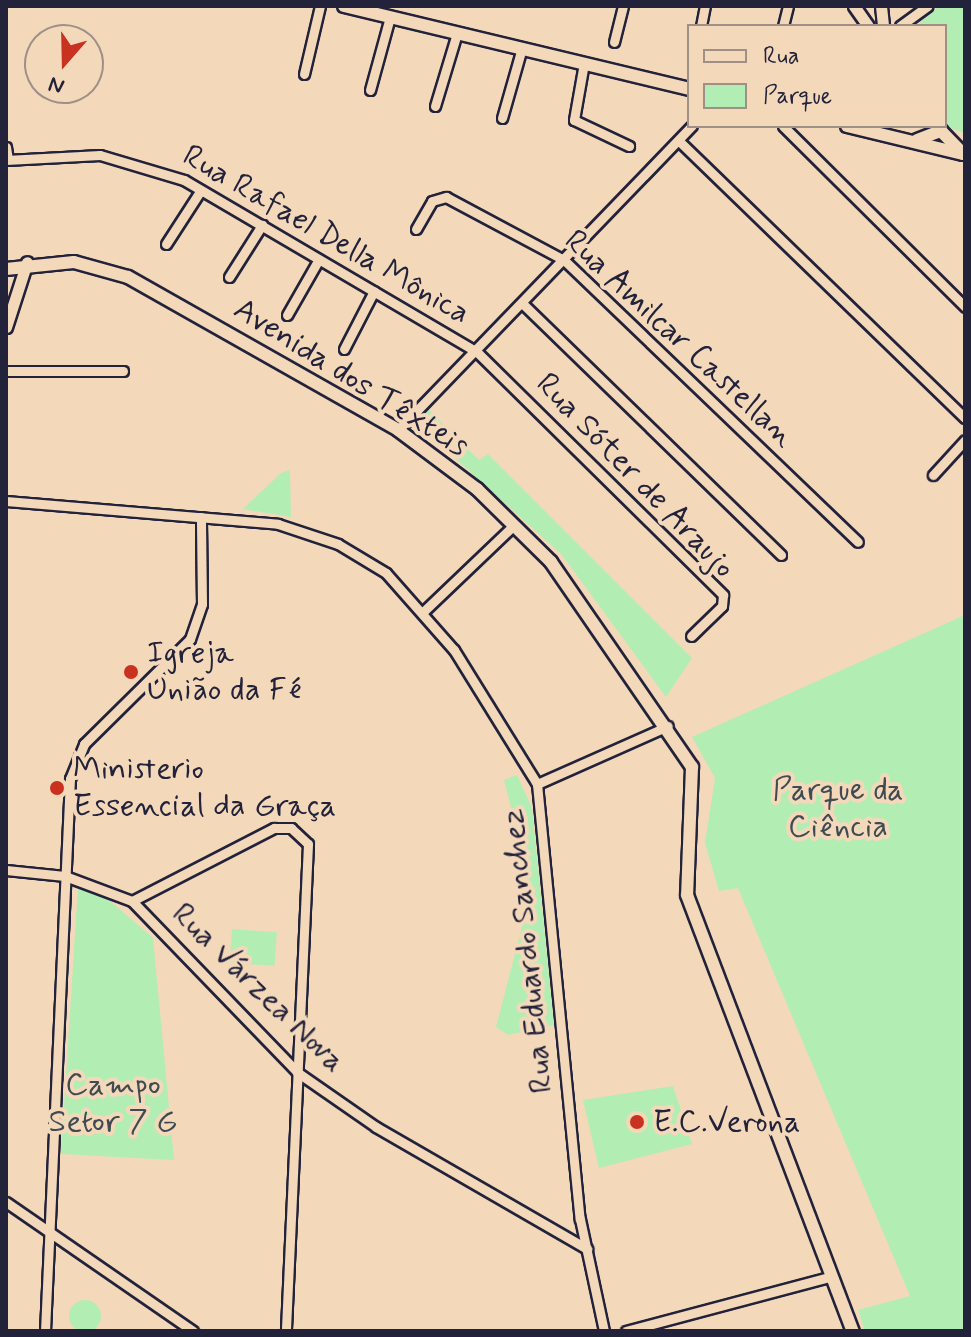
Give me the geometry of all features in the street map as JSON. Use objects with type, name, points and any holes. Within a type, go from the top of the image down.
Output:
[{"type":"main road","points":[[344,6],[687,89]]},
{"type":"main road","points":[[857,128],[917,140],[964,155]]},
{"type":"main road","points":[[917,140],[939,129],[964,155]]},
{"type":"main road","name":"Avenida dos Têxteis","points":[[6,269],[27,262],[74,262],[128,277],[398,430],[513,526],[605,632],[668,726],[696,788],[687,895],[853,1331]]},
{"type":"street","points":[[304,74],[320,6]]},
{"type":"street","points":[[614,42],[623,6]]},
{"type":"street","points":[[854,6],[867,24]]},
{"type":"street","points":[[903,24],[928,6]]},
{"type":"street","points":[[370,90],[390,17]]},
{"type":"street","points":[[435,106],[457,33]]},
{"type":"street","points":[[502,118],[522,48]]},
{"type":"street","points":[[584,63],[574,120],[629,146]]},
{"type":"street","points":[[398,430],[477,352],[690,128]]},
{"type":"street","points":[[785,128],[965,307]]},
{"type":"street","points":[[679,141],[965,418]]},
{"type":"street","points":[[6,147],[7,160]]},
{"type":"street","name":"Rua Rafael Della Mônica","points":[[7,160],[100,155],[201,190],[477,352]]},
{"type":"street","points":[[166,244],[201,190]]},
{"type":"street","name":"Rua Amilcar Castellan","points":[[416,229],[432,201],[446,197],[564,260],[858,542]]},
{"type":"street","points":[[229,277],[262,225]]},
{"type":"street","points":[[287,315],[319,259]]},
{"type":"street","points":[[6,327],[27,262]]},
{"type":"street","points":[[344,349],[374,291]]},
{"type":"street","points":[[523,304],[781,555]]},
{"type":"street","name":"Rua Sóter de Araujo","points":[[477,352],[723,595],[722,606],[691,636]]},
{"type":"street","points":[[6,371],[123,371]]},
{"type":"street","points":[[933,475],[965,440]]},
{"type":"street","name":"Rua Eduardo Sanchez","points":[[6,501],[278,524],[338,544],[386,573],[425,610],[537,784],[587,1249],[604,1331]]},
{"type":"street","points":[[45,1331],[65,876],[75,760],[112,714],[174,660],[196,624],[201,517]]},
{"type":"street","points":[[425,610],[513,526]]},
{"type":"street","points":[[537,784],[668,726]]},
{"type":"street","points":[[132,901],[274,828],[303,835],[286,1331]]},
{"type":"street","name":"Rua Várzea Nova","points":[[6,870],[65,876],[132,901],[297,1072],[376,1127],[587,1249]]},
{"type":"street","points":[[6,1202],[49,1237],[193,1331]]},
{"type":"street","points":[[626,1331],[832,1276]]},
{"type":"green space","points":[[939,6],[965,6],[965,133],[947,127],[947,24],[918,24]]},
{"type":"green space","points":[[427,408],[479,460],[488,454],[692,658],[666,697],[562,555],[412,419]]},
{"type":"green space","points":[[290,470],[291,517],[243,509],[281,473]]},
{"type":"green space","name":"Parque da Ciência","points":[[965,615],[965,1331],[865,1331],[858,1310],[910,1296],[738,888],[719,891],[705,843],[715,778],[692,737]]},
{"type":"green space","points":[[517,775],[532,808],[554,1025],[508,1035],[496,1027],[524,919],[526,865],[504,780]]},
{"type":"green space","name":"Campo Setor 7 G","points":[[78,887],[103,895],[153,938],[174,1160],[61,1154]]},
{"type":"green space","points":[[232,929],[277,932],[275,966],[230,963]]},
{"type":"green space","name":"E.C.Verona","points":[[673,1086],[692,1144],[599,1168],[583,1100]]},
{"type":"green space","points":[[85,1300],[96,1305],[101,1316],[96,1327],[85,1332],[74,1327],[69,1316],[74,1305]]},
{"type":"place","name":"Igreja União da Fé","points":[[131,672]]},
{"type":"place","name":"Ministerio Essencial da Graça","points":[[57,788]]},
{"type":"place","name":"E.C.Verona","points":[[637,1122]]}]
